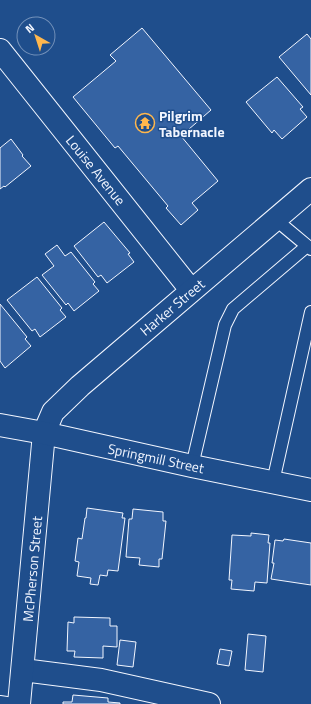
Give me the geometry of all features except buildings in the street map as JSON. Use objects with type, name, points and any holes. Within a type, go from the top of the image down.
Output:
[{"type":"street","name":"Louise Avenue","points":[[0,50],[192,290]]},
{"type":"street","name":"Harker Street","points":[[44,433],[53,412],[80,386],[311,189]]},
{"type":"street","name":"Springmill Street","points":[[0,425],[311,490]]},
{"type":"street","name":"McPherson Street","points":[[19,704],[44,433]]},
{"type":"street","points":[[23,670],[101,680],[209,704]]},
{"type":"lane","points":[[192,466],[225,325],[233,309],[309,248],[275,219]]},
{"type":"lane","points":[[273,482],[311,312]]},
{"type":"lane","points":[[0,702],[13,704]]},
{"type":"place","name":"Pilgrim Tabernacle","points":[[145,123]]}]
